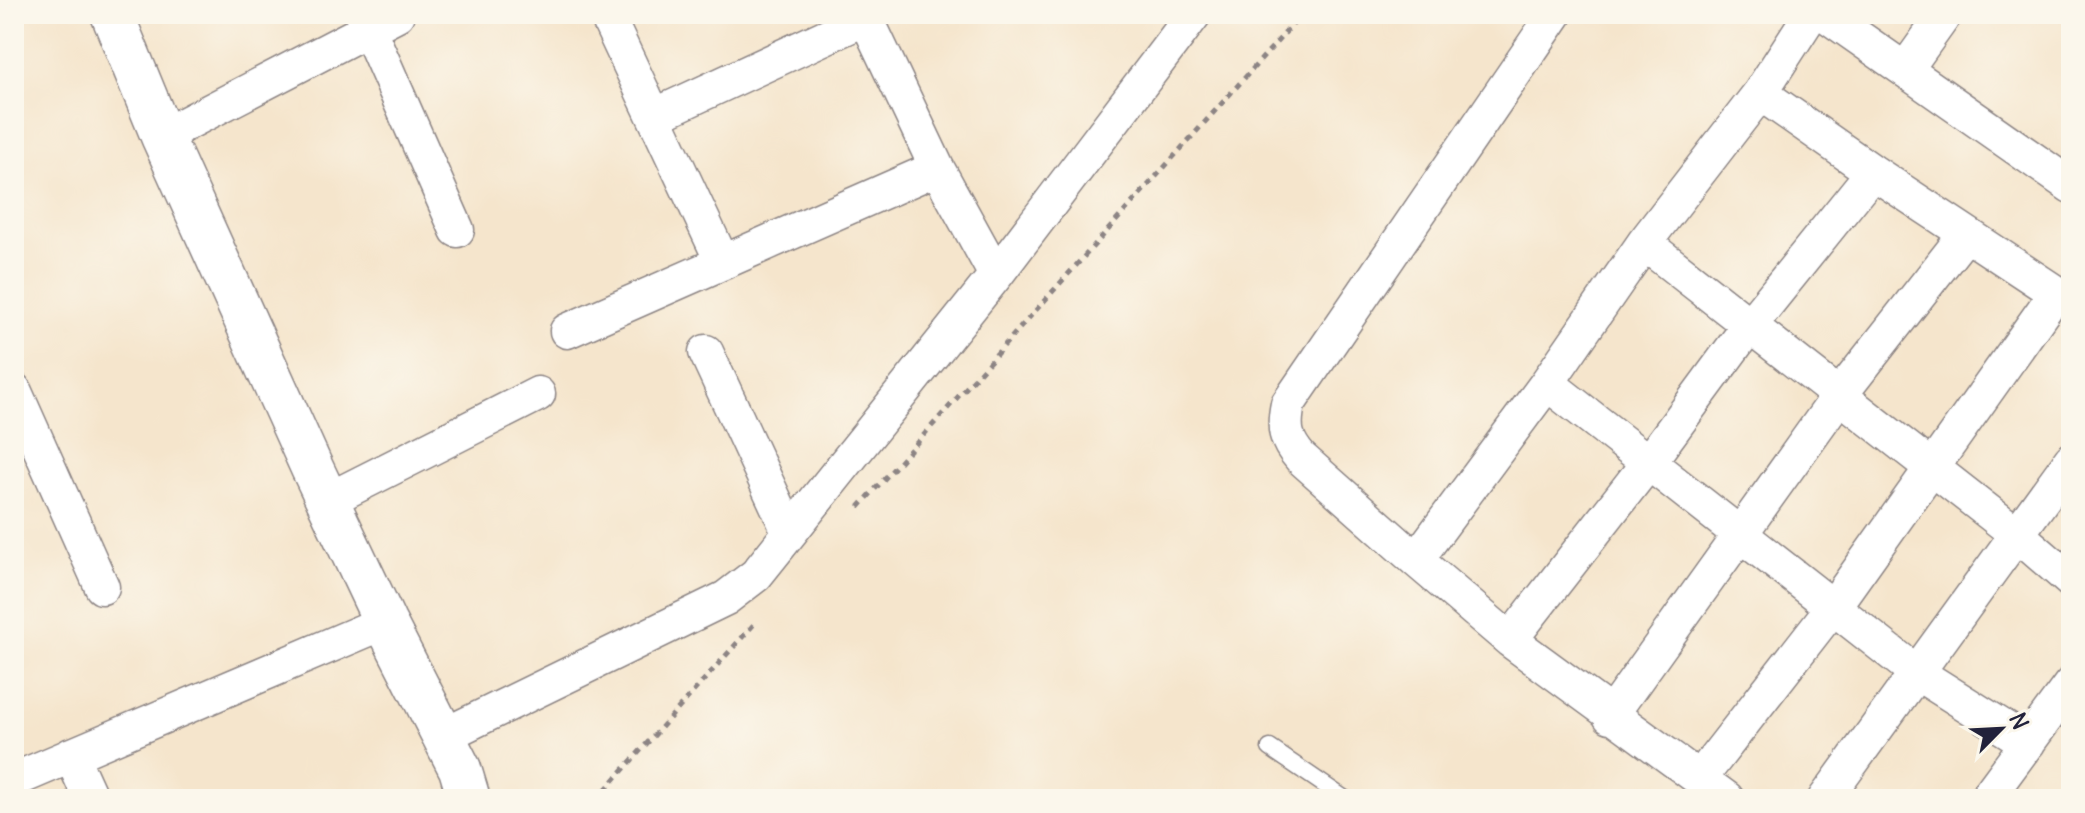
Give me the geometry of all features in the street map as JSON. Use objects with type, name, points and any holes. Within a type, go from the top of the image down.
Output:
[{"type":"street","points":[[112,14],[162,136],[385,622],[460,769],[469,799]]},
{"type":"street","points":[[606,14],[722,261]]},
{"type":"street","points":[[443,736],[726,598],[756,575],[996,275],[1194,14]]},
{"type":"street","points":[[1555,14],[1288,404],[1284,424],[1288,443],[1301,458],[1510,640],[1727,799]]},
{"type":"street","points":[[1416,560],[1547,383],[1644,243],[1760,93],[1811,14]]},
{"type":"street","points":[[1825,14],[2071,186]]},
{"type":"street","points":[[1905,70],[1945,14]]},
{"type":"street","points":[[654,116],[866,16],[937,168],[996,275]]},
{"type":"street","points":[[162,136],[376,19],[457,230]]},
{"type":"street","points":[[1700,778],[1833,607],[1932,470],[2064,298],[1760,93]]},
{"type":"street","points":[[567,331],[937,168]]},
{"type":"street","points":[[1510,640],[1648,463],[1749,326],[1873,172]]},
{"type":"street","points":[[1610,716],[1839,396],[1966,234]]},
{"type":"street","points":[[1644,243],[2018,535],[2071,581]]},
{"type":"street","points":[[706,352],[789,531]]},
{"type":"street","points":[[1547,383],[1917,673],[2028,743]]},
{"type":"street","points":[[14,390],[102,587]]},
{"type":"street","points":[[328,500],[538,394]]},
{"type":"street","points":[[1825,799],[2071,460]]},
{"type":"street","points":[[14,780],[385,622]]},
{"type":"street","points":[[1986,799],[2071,684]]},
{"type":"street","points":[[71,755],[91,799]]},
{"type":"lane","points":[[1270,748],[1345,799]]},
{"type":"path","points":[[853,514],[1302,14]]},
{"type":"path","points":[[597,799],[757,621]]}]
